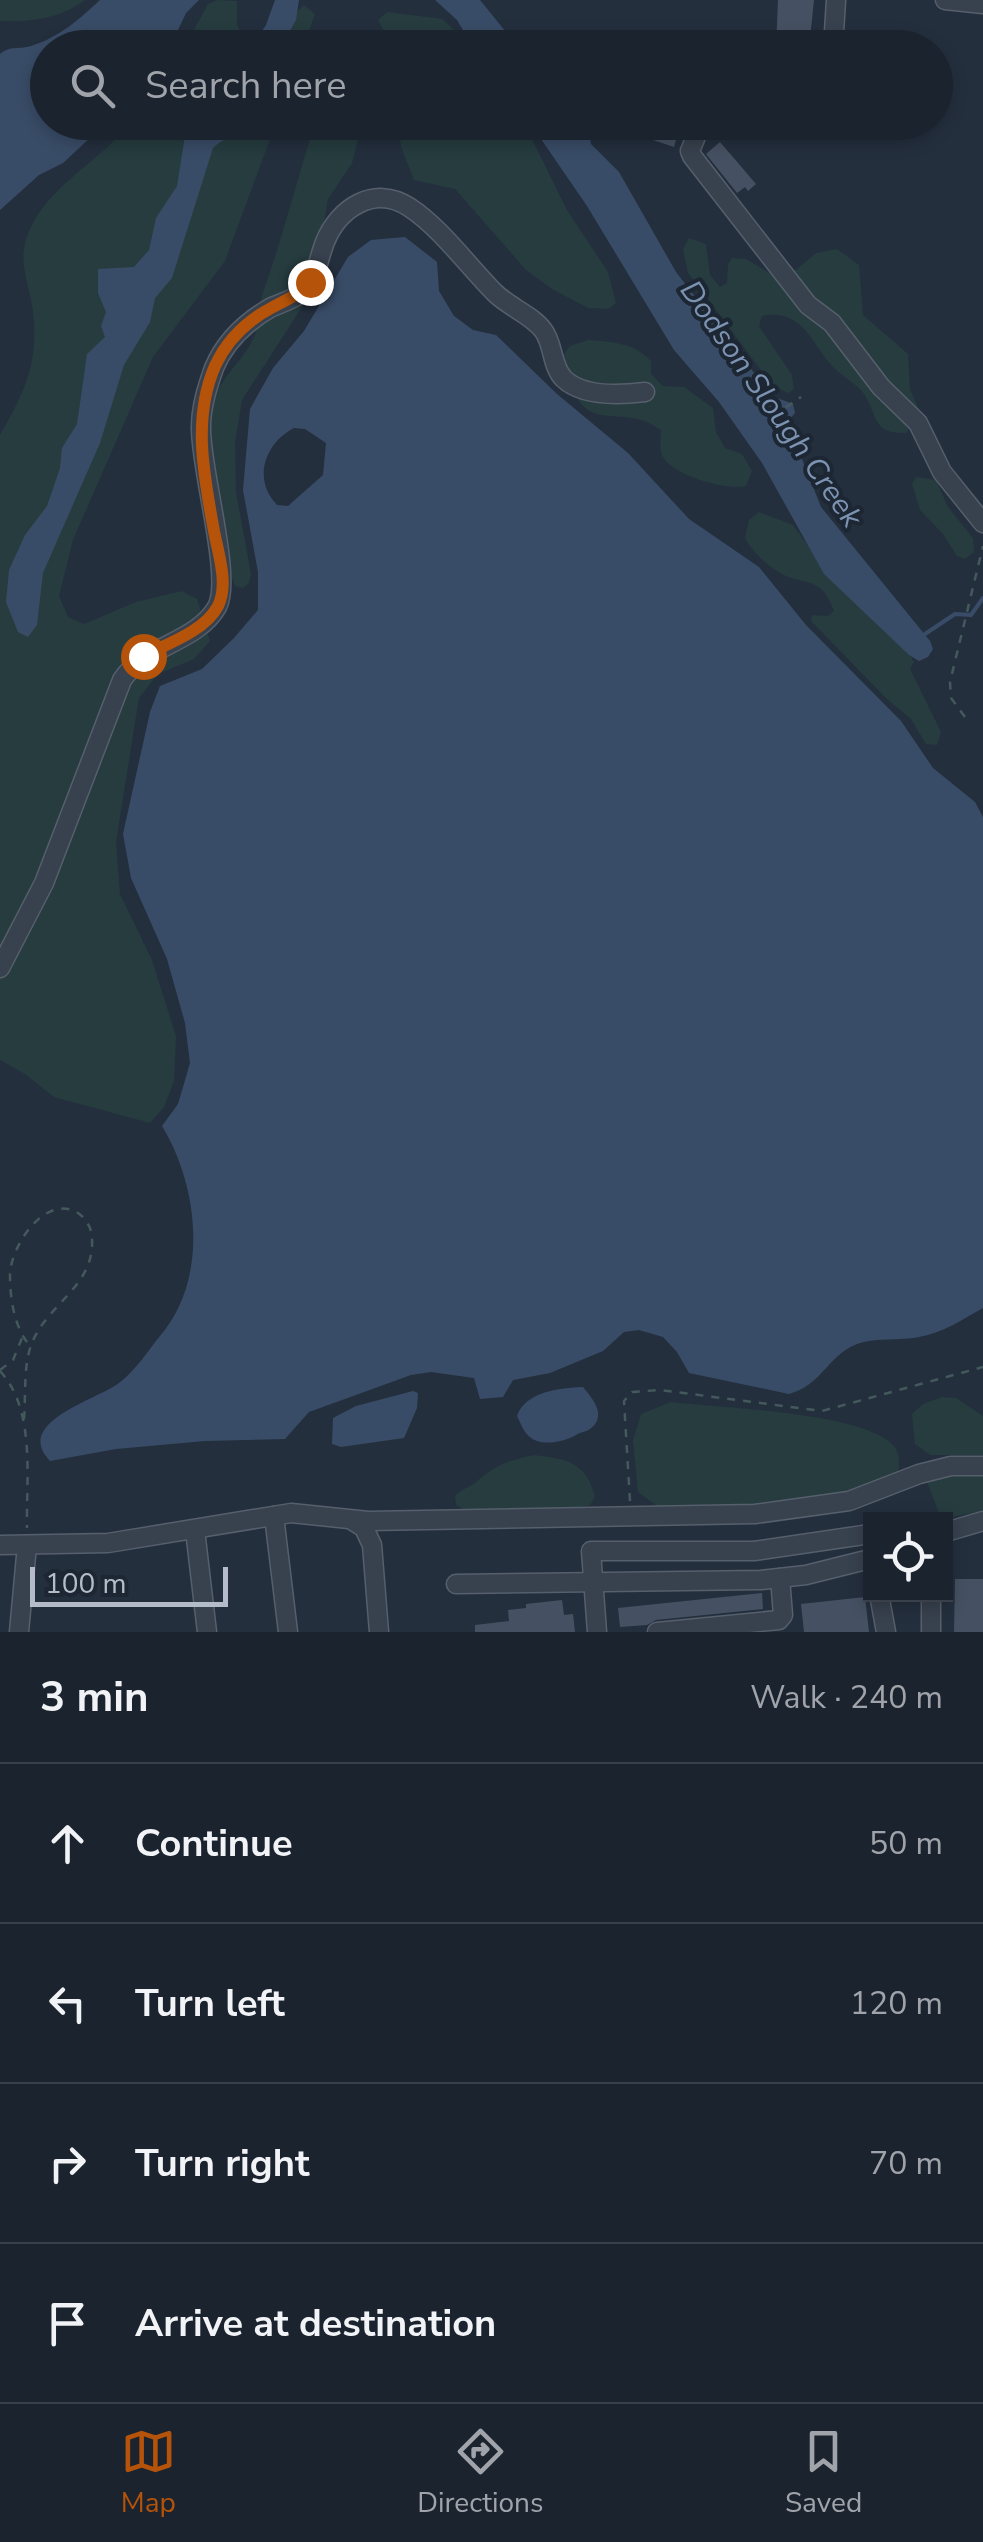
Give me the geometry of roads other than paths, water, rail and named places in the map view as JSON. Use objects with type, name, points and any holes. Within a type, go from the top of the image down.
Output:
[{"type":"street","points":[[834,30],[836,0]]},
{"type":"street","points":[[947,0],[983,4]]},
{"type":"street","points":[[695,140],[692,156],[808,305],[832,323],[858,360],[918,423],[942,472],[983,523]]},
{"type":"street","points":[[0,968],[44,883],[122,680],[143,656],[193,630],[218,605],[221,574],[201,430],[203,404],[216,365],[230,341],[252,319],[303,292],[335,220],[349,206],[378,199],[409,207],[500,298],[543,329],[566,382],[611,394],[644,392]]},
{"type":"street","points":[[0,1545],[98,1544],[274,1516],[316,1514],[353,1520],[630,1518],[803,1509],[849,1501],[951,1466],[983,1466]]},
{"type":"street","points":[[274,1516],[288,1632]]},
{"type":"street","points":[[353,1520],[364,1528],[372,1545],[378,1632]]},
{"type":"street","points":[[953,1530],[983,1522]]},
{"type":"street","points":[[195,1530],[207,1632]]},
{"type":"street","points":[[598,1632],[591,1551],[754,1551],[863,1535]]},
{"type":"street","points":[[19,1632],[27,1544]]},
{"type":"street","points":[[456,1584],[780,1578],[806,1576],[863,1561]]},
{"type":"street","points":[[657,1632],[760,1627],[778,1620],[783,1616],[780,1578]]},
{"type":"street","points":[[880,1602],[886,1632]]},
{"type":"street","points":[[931,1602],[931,1632]]},
{"type":"water","points":[[100,0],[199,0],[186,13],[178,30],[62,30]]},
{"type":"water","points":[[275,0],[299,0],[290,30],[263,30]]},
{"type":"water","points":[[435,0],[480,0],[504,30],[463,30]]},
{"type":"water","points":[[30,46],[30,140],[88,140],[63,163],[39,175],[0,210],[0,54]]},
{"type":"water","points":[[184,140],[224,140],[213,148],[172,278],[155,298],[150,322],[124,365],[100,443],[43,573],[37,625],[28,637],[18,632],[6,602],[9,570],[25,535],[47,506],[60,468],[62,448],[77,424],[87,354],[105,337],[101,326],[106,312],[98,293],[98,269],[134,267],[149,250],[156,218],[177,186]]},
{"type":"water","points":[[542,140],[590,140],[619,172],[676,272],[772,396],[793,404],[795,413],[784,425],[800,431],[796,444],[821,507],[930,641],[933,649],[928,657],[919,661],[909,655],[824,574],[762,463],[719,402],[674,350],[587,206]]},
{"type":"water","points":[[405,237],[437,262],[439,291],[454,316],[473,330],[496,335],[557,394],[628,453],[689,519],[759,567],[806,625],[901,721],[933,768],[975,802],[983,817],[983,1308],[928,1335],[857,1344],[839,1355],[809,1384],[789,1394],[689,1373],[663,1337],[639,1330],[624,1332],[603,1351],[550,1373],[513,1380],[503,1397],[480,1399],[474,1378],[431,1372],[411,1375],[309,1412],[285,1439],[116,1449],[50,1461],[41,1447],[42,1435],[50,1423],[119,1383],[136,1367],[176,1313],[192,1261],[191,1204],[175,1150],[162,1126],[178,1104],[190,1063],[185,1023],[167,959],[131,878],[123,834],[150,712],[160,686],[202,669],[258,610],[258,572],[243,490],[250,409],[273,368],[304,331],[348,257],[371,240]],"holes":[[[294,428],[305,429],[326,443],[323,475],[288,506],[277,505],[265,484],[265,462],[284,435]]]},
{"type":"water","points":[[583,1387],[598,1413],[590,1429],[552,1442],[537,1441],[527,1434],[517,1416],[528,1401],[554,1390]]},
{"type":"water","points":[[418,1393],[417,1408],[404,1438],[341,1447],[332,1444],[333,1418],[356,1406]]},
{"type":"waterway","name":"Dodson Slough Creek","points":[[925,634],[955,614],[971,615],[983,598]]}]
